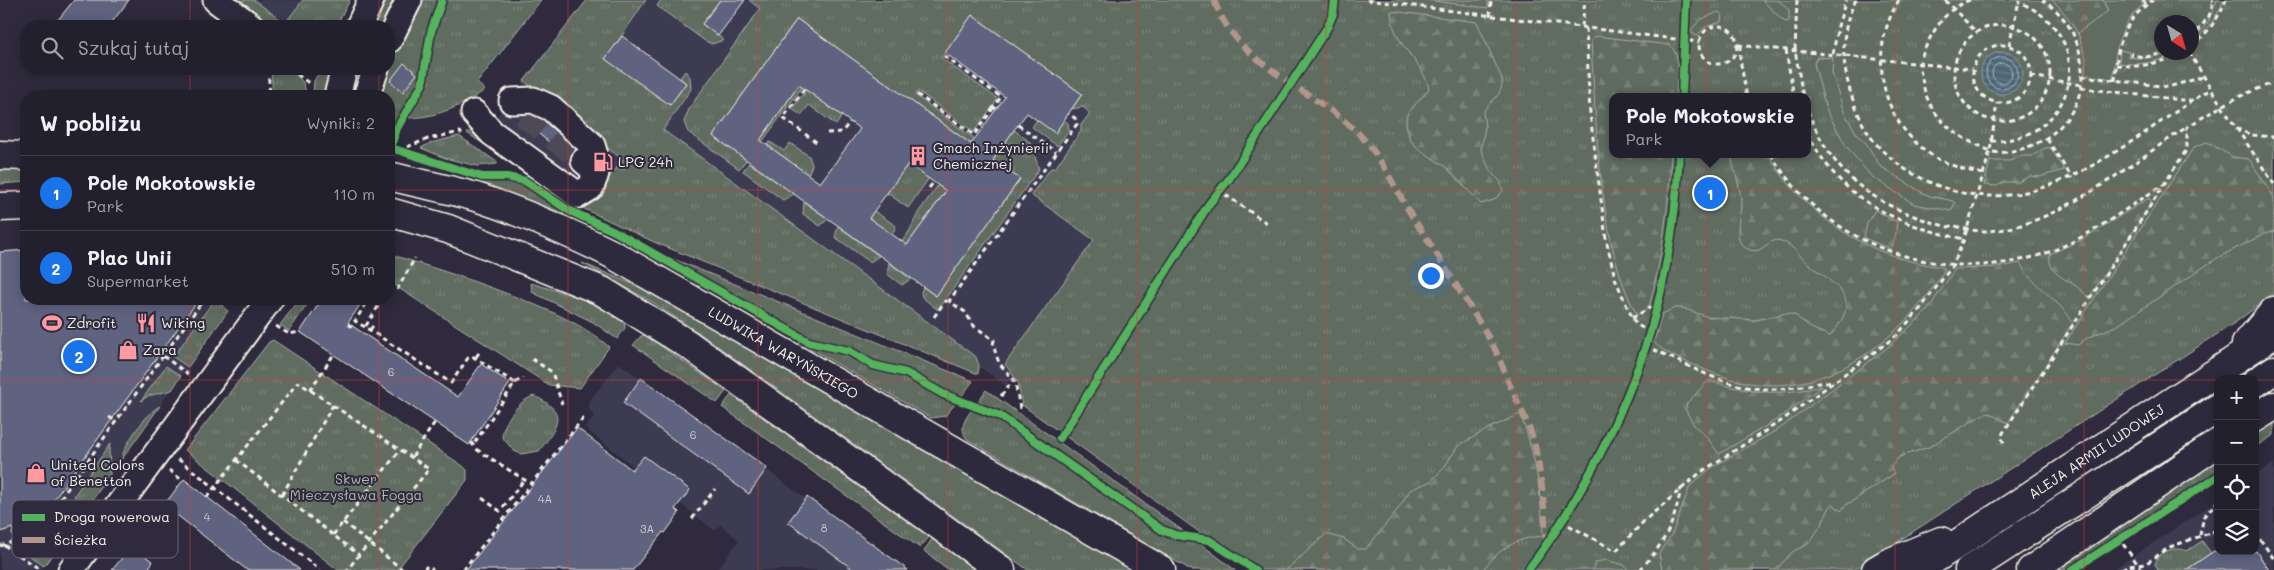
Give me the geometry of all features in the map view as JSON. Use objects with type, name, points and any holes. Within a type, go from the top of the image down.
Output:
[{"type":"main road","points":[[0,155],[20,156]]},
{"type":"main road","name":"LUDWIKA WARYŃSKIEGO","points":[[395,177],[480,198],[510,208],[576,236],[612,254],[1161,570]]},
{"type":"main road","points":[[0,207],[20,206]]},
{"type":"main road","points":[[395,214],[448,229],[602,291],[689,344],[1001,570]]},
{"type":"main road","points":[[2228,366],[2274,311]]},
{"type":"main road","name":"ALEJA ARMII LUDOWEJ","points":[[1918,570],[2274,334]]},
{"type":"main road","points":[[2259,380],[2274,370]]},
{"type":"main road","points":[[2259,392],[2274,385]]},
{"type":"main road","points":[[2259,415],[2274,406]]},
{"type":"main road","points":[[1969,570],[2214,411]]},
{"type":"main road","points":[[2031,570],[2214,446]]},
{"type":"main road","points":[[1876,570],[1888,563],[1991,521]]},
{"type":"main road","points":[[1990,570],[2044,522]]},
{"type":"street","points":[[216,0],[242,20]]},
{"type":"street","points":[[362,20],[371,0]]},
{"type":"street","points":[[395,28],[409,0]]},
{"type":"street","points":[[339,90],[342,75]]},
{"type":"street","points":[[368,90],[374,75]]},
{"type":"street","points":[[469,124],[492,133],[578,195],[591,187],[589,168],[598,165],[592,145],[551,108],[533,100],[512,103],[492,133]]},
{"type":"street","points":[[122,500],[266,305]]},
{"type":"street","points":[[71,570],[80,558]]},
{"type":"path","points":[[1367,0],[1699,42]]},
{"type":"path","points":[[1490,16],[1491,0]]},
{"type":"path","points":[[1585,0],[1584,28],[1590,114],[1603,224],[1615,278],[1632,318],[1640,328],[1649,332]]},
{"type":"path","points":[[1797,0],[1795,50],[1802,93]]},
{"type":"path","points":[[1834,54],[1838,26],[1846,0]]},
{"type":"path","points":[[1856,0],[1847,24],[1843,55],[1844,73],[1850,96],[1864,127],[1888,156],[1906,170],[1935,185],[1976,197],[2035,191],[2072,178],[2210,89]]},
{"type":"path","points":[[1899,0],[1890,14],[1883,35],[1881,59],[1884,93],[1893,112],[1905,130],[1936,158],[1958,168],[1982,174]]},
{"type":"path","points":[[1945,0],[1976,32]]},
{"type":"path","points":[[1970,0],[1954,9],[1938,24],[1920,63],[1925,94],[1941,121],[1954,133],[1990,151],[2009,152],[2029,147],[2047,138],[2062,125],[2073,109],[2081,87],[2081,59],[2072,31],[2050,5],[2042,0]]},
{"type":"path","points":[[2143,0],[2146,5]]},
{"type":"path","points":[[2116,81],[2116,65],[2123,35],[2132,19],[2153,0]]},
{"type":"path","points":[[2199,30],[2209,16],[2214,1],[2212,0]]},
{"type":"path","points":[[2199,40],[2207,34],[2219,16],[2226,0]]},
{"type":"path","points":[[1991,140],[2016,139],[2038,128],[2058,108],[2069,83],[2068,58],[2058,32],[2042,14],[2019,1],[2009,45]]},
{"type":"path","points":[[1739,45],[1729,61],[1717,64],[1706,60],[1702,55],[1699,42],[1704,31],[1710,28],[1722,26],[1734,33],[1739,45],[1746,93]]},
{"type":"path","points":[[2013,26],[2026,31],[2041,45],[2050,65],[2050,79],[2046,94],[2037,107],[2024,116],[2009,121],[1994,121],[1980,116],[1963,101],[1954,81],[1954,66],[1962,47],[1976,32],[1988,27],[2013,26]]},
{"type":"path","points":[[1739,45],[1972,69]]},
{"type":"path","points":[[1994,45],[2009,45],[2022,52],[2028,60],[2032,76],[2027,90],[2020,97],[2012,102],[1997,103],[1985,98],[1978,91],[1974,83],[1972,69],[1978,56],[1984,50],[1994,45]]},
{"type":"path","points":[[1786,50],[1793,93]]},
{"type":"path","points":[[2132,52],[2131,55],[2146,57],[2154,55]]},
{"type":"path","points":[[917,94],[974,135],[995,108],[1001,97],[944,56]]},
{"type":"path","points":[[2116,65],[2144,66],[2166,60]]},
{"type":"path","points":[[2193,60],[2210,89],[2274,184]]},
{"type":"path","points":[[268,75],[270,90]]},
{"type":"path","points":[[298,75],[310,84]]},
{"type":"path","points":[[2032,76],[2081,87],[2190,101]]},
{"type":"path","points":[[2082,76],[2168,87],[2203,77]]},
{"type":"path","points":[[1811,120],[1830,154],[1850,177],[1875,198],[1910,216],[1948,227],[1953,225],[1967,229],[1996,230],[2063,210],[2221,105],[2250,90],[2274,82]]},
{"type":"path","points":[[804,89],[783,118],[819,144]]},
{"type":"path","points":[[1561,521],[1616,551],[1645,520],[1700,472],[1781,421],[1896,336],[1920,309],[1953,265],[1964,239],[1990,151],[1997,103]]},
{"type":"path","points":[[934,317],[945,301],[949,301],[1077,124],[1068,114]]},
{"type":"path","points":[[827,133],[842,132],[850,122]]},
{"type":"path","points":[[407,147],[428,139],[460,132],[469,124]]},
{"type":"path","points":[[1018,125],[1056,152]]},
{"type":"path","points":[[2004,444],[2001,437],[2003,433],[2187,149],[2188,127]]},
{"type":"path","points":[[2235,127],[2251,135],[2274,137]]},
{"type":"path","points":[[1811,138],[1820,154],[1837,176],[1870,204],[1907,224],[1964,239]]},
{"type":"path","points":[[2047,138],[2072,178]]},
{"type":"path","points":[[398,150],[412,154]]},
{"type":"path","points":[[1774,158],[1803,195],[1845,230],[1867,243],[1918,261],[1953,265],[2001,264],[2051,251],[2089,232],[2166,183]]},
{"type":"path","points":[[929,188],[934,182]]},
{"type":"path","points":[[1218,190],[1267,223]]},
{"type":"path","points":[[397,290],[415,258]]},
{"type":"path","points":[[949,301],[965,312],[974,326],[994,340],[993,345],[999,363],[1014,379],[1020,410]]},
{"type":"path","points":[[1632,318],[1658,303]]},
{"type":"path","points":[[59,500],[200,305]]},
{"type":"path","points":[[348,324],[352,326],[366,305]]},
{"type":"path","points":[[365,327],[379,305]]},
{"type":"path","points":[[355,321],[450,383],[468,358],[472,356],[515,383]]},
{"type":"path","points":[[370,330],[375,323]]},
{"type":"path","points":[[276,326],[288,334],[300,332]]},
{"type":"path","points":[[1646,346],[1706,375],[1758,389],[1790,388],[1835,381]]},
{"type":"path","points":[[476,357],[481,350]]},
{"type":"path","points":[[310,390],[334,354]]},
{"type":"path","points":[[162,356],[188,374]]},
{"type":"path","points":[[532,359],[552,372],[562,404]]},
{"type":"path","points":[[523,378],[515,383],[472,444],[531,484]]},
{"type":"path","points":[[1001,396],[1014,379]]},
{"type":"path","points":[[207,497],[298,382],[429,469],[347,570]]},
{"type":"path","points":[[282,495],[333,405]]},
{"type":"path","points":[[109,417],[116,421]]},
{"type":"path","points":[[463,570],[584,417]]},
{"type":"path","points":[[412,457],[435,422]]},
{"type":"path","points":[[333,535],[400,450]]},
{"type":"path","points":[[175,457],[320,570]]},
{"type":"path","points":[[236,460],[359,555]]},
{"type":"path","points":[[171,472],[182,481]]},
{"type":"path","points":[[482,498],[500,511],[524,480]]},
{"type":"path","points":[[1640,570],[1668,535],[1678,508],[1681,488]]},
{"type":"path","points":[[692,519],[715,489]]},
{"type":"path","points":[[2200,535],[2204,516],[2214,505]]},
{"type":"path","points":[[343,522],[404,570]]},
{"type":"path","points":[[2122,570],[2128,566],[2145,564],[2170,547],[2214,531]]},
{"type":"path","points":[[2111,544],[2127,534]]},
{"type":"path","points":[[2259,538],[2274,559]]},
{"type":"path","points":[[2122,544],[2142,570]]},
{"type":"path","points":[[22,558],[41,570]]},
{"type":"path","points":[[424,570],[427,566],[432,570]]},
{"type":"shaded area","points":[[232,0],[311,0],[296,20],[259,20]]},
{"type":"shaded area","points":[[632,0],[950,0],[1219,92],[1006,386],[577,77]]},
{"type":"shaded area","points":[[524,81],[623,160],[587,205],[572,201],[491,124]]},
{"type":"shaded area","points":[[20,250],[20,305],[223,305],[228,311],[92,500],[12,500],[12,558],[50,558],[41,570],[0,570],[0,252]]},
{"type":"shaded area","points":[[619,363],[908,570],[717,570],[739,540],[720,525],[715,531],[585,428],[594,417],[589,409],[590,400]]},
{"type":"shaded area","points":[[2274,463],[2274,570],[2112,570],[2214,503],[2214,555],[2259,555],[2259,472]]},
{"type":"green space","points":[[232,0],[254,0],[281,20],[259,20]]},
{"type":"green space","points":[[303,0],[350,0],[339,20],[287,20]]},
{"type":"green space","points":[[387,0],[396,0],[386,20],[377,20]]},
{"type":"green space","points":[[422,0],[438,0],[429,30],[418,85],[395,125],[395,90],[380,90],[385,75],[395,75],[395,52]]},
{"type":"green space","points":[[446,0],[541,0],[477,83],[485,90],[448,110],[428,116],[407,118],[425,88],[435,32]]},
{"type":"green space","points":[[587,0],[646,0],[606,59],[670,105],[686,83],[680,78],[685,71],[690,77],[691,89],[663,130],[976,357],[979,366],[978,374],[654,242],[574,204],[467,133],[477,128],[571,200],[587,205],[623,160],[524,81]]},
{"type":"green space","points":[[661,0],[720,0],[702,24],[724,40],[712,44],[705,41],[657,6]]},
{"type":"green space","points":[[749,0],[2274,0],[2274,294],[2236,322],[1854,570],[1259,570],[1221,542],[1202,534],[1022,405],[1018,382],[1005,364],[1094,240],[1031,195],[1051,168],[1055,168],[1081,131],[1081,125],[1090,113],[1083,107],[1072,109],[1082,94],[972,15],[941,58],[998,99],[974,132],[918,91],[915,95],[975,139],[978,149],[797,19],[713,136],[746,160],[739,169],[688,132],[684,122],[690,107],[760,9]]},
{"type":"green space","points":[[1427,0],[1488,0],[1488,8]]},
{"type":"green space","points":[[1762,0],[1778,0],[1789,10],[1789,21],[1785,22]]},
{"type":"green space","points":[[2052,0],[2103,0],[2108,11],[2096,77],[2085,75],[2087,57],[2084,46],[2079,35]]},
{"type":"green space","points":[[2103,0],[2140,0],[2143,5],[2128,20],[2123,29],[2115,58],[2113,79],[2085,75],[2086,58],[2078,33],[2108,11]]},
{"type":"green space","points":[[2217,0],[2224,0],[2214,18],[2199,36],[2208,22]]},
{"type":"green space","points":[[1391,11],[1477,22],[1502,79],[1499,94],[1483,112],[1485,127],[1481,149],[1490,171],[1500,181],[1503,191],[1494,200],[1481,204],[1446,167],[1419,149],[1410,140],[1406,124],[1407,114],[1429,89],[1421,70],[1397,34]]},
{"type":"green space","points":[[1718,12],[1722,14],[1721,22],[1705,27],[1697,36],[1693,34],[1691,30],[1700,20]]},
{"type":"green space","points":[[1597,36],[1669,45],[1676,55],[1676,93],[1609,93],[1609,158],[1671,158],[1667,212],[1658,270],[1649,308],[1637,315],[1615,258],[1602,191],[1591,40]]},
{"type":"green space","points":[[2120,50],[2129,52],[2128,57],[2154,57],[2154,60],[2158,60],[2134,64],[2119,63]]},
{"type":"green space","points":[[1817,57],[1833,58],[1832,73],[1844,112],[1858,136],[1866,143],[1880,166],[1921,192],[1953,201],[1955,203],[1951,211],[1914,204],[1871,176],[1846,146],[1826,109],[1814,63]]},
{"type":"green space","points":[[271,75],[295,75],[303,83],[305,89],[305,90],[273,90]]},
{"type":"green space","points":[[318,75],[328,75],[324,90],[313,90],[314,81]]},
{"type":"green space","points":[[799,85],[802,87],[762,142],[760,140]]},
{"type":"green space","points":[[806,90],[842,116],[836,125],[809,105],[801,115],[792,109]]},
{"type":"green space","points":[[1037,120],[1064,120],[1068,123],[1069,130],[1057,146],[1032,127]]},
{"type":"green space","points":[[1014,130],[1030,142],[1039,169],[938,310],[922,297],[923,287],[936,296],[1020,179],[993,160]]},
{"type":"green space","points":[[459,136],[497,162],[497,164],[477,166],[445,158],[421,148],[430,143]]},
{"type":"green space","points":[[770,142],[784,151],[790,143],[809,156],[812,165],[808,175],[767,145]]},
{"type":"green space","points":[[2207,142],[2233,157],[2249,159],[2274,197],[2274,231],[2264,234],[2217,258],[2118,325],[2087,338],[2078,345],[2065,343],[2194,147]]},
{"type":"green space","points":[[2045,148],[2051,148],[2064,170],[2039,177],[2030,176],[2018,182],[2004,182],[1997,186],[1984,185],[1990,161],[2009,161],[2023,156],[2032,156]]},
{"type":"green space","points":[[1732,158],[1771,158],[1801,197],[1820,215],[1842,231],[1866,245],[1891,255],[1917,263],[1943,267],[1945,270],[1910,316],[1889,336],[1866,354],[1841,368],[1814,379],[1786,384],[1750,383],[1713,373],[1681,359],[1656,345],[1654,341],[1662,314],[1675,308],[1682,308],[1708,317],[1757,320],[1786,313],[1795,315],[1811,328],[1830,336],[1840,323],[1845,312],[1846,302],[1843,294],[1786,243],[1776,240],[1755,251],[1749,250],[1739,241],[1738,228],[1741,200]]},
{"type":"green space","points":[[749,163],[794,194],[783,200],[743,171]]},
{"type":"green space","points":[[908,164],[929,178],[908,208],[887,193]]},
{"type":"green space","points":[[0,168],[20,170],[20,182],[0,184]]},
{"type":"green space","points":[[478,179],[511,180],[523,183],[566,212],[565,214],[477,181]]},
{"type":"green space","points":[[938,185],[946,191],[907,245],[902,242],[918,213]]},
{"type":"green space","points":[[2149,198],[2152,203],[2089,298],[2077,287],[2056,273],[2051,265],[2050,254],[2081,240]]},
{"type":"green space","points":[[804,202],[828,219],[820,226],[803,214]]},
{"type":"green space","points":[[1875,210],[1897,222],[1895,239],[1891,249],[1864,238],[1867,223]]},
{"type":"green space","points":[[874,211],[896,226],[892,235],[869,218]]},
{"type":"green space","points":[[838,226],[879,256],[870,262],[835,237]]},
{"type":"green space","points":[[395,256],[509,294],[559,315],[580,326],[609,347],[580,388],[549,385],[395,286]]},
{"type":"green space","points":[[666,256],[973,381],[961,397],[942,390],[910,371],[875,362],[845,347],[814,341]]},
{"type":"green space","points":[[582,263],[654,293],[1132,570],[1028,570],[705,337],[652,302]]},
{"type":"green space","points":[[889,263],[911,279],[902,285],[887,274]]},
{"type":"green space","points":[[2020,263],[2032,279],[2061,307],[2073,323],[2008,423],[1989,413],[1982,415],[1929,447],[1899,457],[1891,467],[1894,474],[1845,506],[1841,511],[1832,503],[1820,527],[1808,544],[1792,552],[1776,570],[1662,570],[1659,554],[1673,532],[1690,486],[1711,468],[1782,427],[1887,348],[1927,311],[1955,269],[1999,267]]},
{"type":"green space","points":[[531,283],[581,298],[624,321],[625,328],[617,339],[593,322],[532,292]]},
{"type":"green space","points":[[211,305],[222,305],[228,311],[188,367],[173,357]]},
{"type":"green space","points":[[295,305],[307,305],[289,331],[280,325]]},
{"type":"green space","points":[[645,335],[726,391],[717,403],[633,345],[641,336]]},
{"type":"green space","name":"Skwer Mieczysława Fogga","points":[[273,340],[467,470],[467,480],[397,570],[338,570],[185,450],[269,342]]},
{"type":"green space","points":[[801,340],[816,347],[843,352],[875,369],[905,376],[957,402],[945,416],[931,418],[799,342]]},
{"type":"green space","points":[[166,366],[181,376],[172,390],[148,396],[141,401]]},
{"type":"green space","points":[[1709,380],[1751,391],[1765,392],[1792,391],[1822,386],[1781,417],[1719,454],[1706,436],[1694,425],[1685,409],[1687,403]]},
{"type":"green space","points":[[986,390],[1186,533],[1175,532],[1158,524],[1010,418],[977,403]]},
{"type":"green space","points":[[731,395],[929,537],[920,548],[722,407]]},
{"type":"green space","points":[[534,396],[553,408],[557,421],[551,435],[539,451],[521,454],[514,451],[502,437],[503,431],[513,412],[528,398]]},
{"type":"green space","points":[[160,406],[122,459],[126,446],[136,430]]},
{"type":"green space","points":[[973,408],[1014,427],[1157,530],[1179,540],[1197,541],[1235,570],[1191,570],[967,439],[964,435],[963,427]]},
{"type":"green space","points":[[1520,414],[1526,429],[1537,474],[1543,536],[1525,539],[1509,546],[1495,556],[1483,570],[1286,570],[1326,534],[1344,539],[1358,549],[1366,549],[1398,509],[1410,490],[1431,481],[1443,469],[1458,446]]},
{"type":"green space","points":[[2274,418],[2274,435],[2259,444],[2259,428]]},
{"type":"green space","points":[[110,444],[110,475],[92,500],[80,500],[74,496]]},
{"type":"green space","points":[[2214,459],[2214,476],[2067,570],[2049,570]]},
{"type":"green space","points":[[932,539],[975,570],[949,570],[924,551]]},
{"type":"green space","points":[[2202,541],[2211,553],[2186,570],[2157,570],[2155,564],[2164,552],[2173,549],[2187,551]]},
{"type":"green space","points":[[33,558],[50,558],[44,566]]},
{"type":"green space","points":[[1606,560],[1624,565],[1628,570],[1592,570],[1596,562]]},
{"type":"water","points":[[2006,52],[2014,55],[2020,61],[2023,73],[2020,85],[2014,91],[1998,94],[1990,91],[1984,85],[1981,69],[1984,61],[1990,55]]},
{"type":"building","points":[[74,0],[129,0],[114,20],[58,20]]},
{"type":"building","points":[[720,0],[745,0],[718,36],[702,24]]},
{"type":"building","name":"Gmach Inżynierii Chemicznej","points":[[972,15],[1082,94],[1055,133],[1027,113],[1014,130],[993,160],[1020,179],[936,296],[713,136],[797,19],[971,144],[1005,97],[945,53]],"holes":[[[799,85],[860,129],[820,183],[760,140]],[[908,164],[946,191],[907,245],[869,218]]]},
{"type":"building","points":[[622,36],[686,83],[670,105],[605,59]]},
{"type":"building","points":[[404,63],[417,74],[403,92],[390,81]]},
{"type":"building","points":[[525,115],[543,120],[574,148],[567,156],[521,120]]},
{"type":"building","points":[[20,250],[20,305],[195,305],[54,500],[12,500],[12,528],[0,532],[0,252]]},
{"type":"building","points":[[318,305],[360,305],[348,323],[458,397],[481,364],[510,383],[469,445],[300,332]]},
{"type":"building","points":[[641,378],[767,468],[749,494],[623,403]]},
{"type":"building","points":[[577,428],[632,470],[644,456],[690,490],[675,509],[679,512],[678,515],[665,533],[663,532],[633,570],[466,570]]},
{"type":"building","points":[[184,479],[300,570],[247,570],[178,516],[178,500],[168,500]]},
{"type":"building","points":[[807,497],[908,570],[854,570],[788,522]]},
{"type":"building","points":[[2214,551],[2214,555],[2259,555],[2269,570],[2186,570]]},
{"type":"building","points":[[122,558],[148,558],[153,562],[147,570],[112,570]]},
{"type":"tunnel","points":[[523,114],[584,161]]},
{"type":"marked path","points":[[1214,0],[1225,23],[1240,42],[1258,59],[1341,118],[1367,143],[1382,163],[1412,216],[1478,320],[1498,355],[1534,442],[1543,492],[1546,543]]},
{"type":"cycle path","points":[[395,134],[422,85],[431,32],[442,0]]},
{"type":"cycle path","points":[[1060,438],[1209,204],[1229,179],[1327,28],[1333,14],[1335,0]]},
{"type":"cycle path","points":[[1682,93],[1686,0]]},
{"type":"cycle path","points":[[395,149],[482,177],[507,177],[525,181],[568,210],[614,231],[809,342],[849,351],[873,365],[906,373],[943,394],[1000,416],[1162,530],[1175,535],[1209,540],[1255,570]]},
{"type":"cycle path","points":[[1528,570],[1550,540],[1590,473],[1609,436],[1640,362],[1652,326],[1668,256],[1679,158]]},
{"type":"cycle path","points":[[2072,570],[2214,479]]},
{"type":"place","name":"Gmach Inżynierii Chemicznej","points":[[918,156]]},
{"type":"place","name":"LPG 24h","points":[[603,162]]},
{"type":"place","name":"Pole Mokotowskie","points":[[1710,193]]},
{"type":"place","name":"Zdrofit","points":[[52,323]]},
{"type":"place","name":"Wiking","points":[[146,323]]},
{"type":"place","name":"Zara","points":[[128,350]]},
{"type":"place","name":"Plac Unii","points":[[79,356]]},
{"type":"place","name":"United Colors of Benetton","points":[[36,473]]}]
